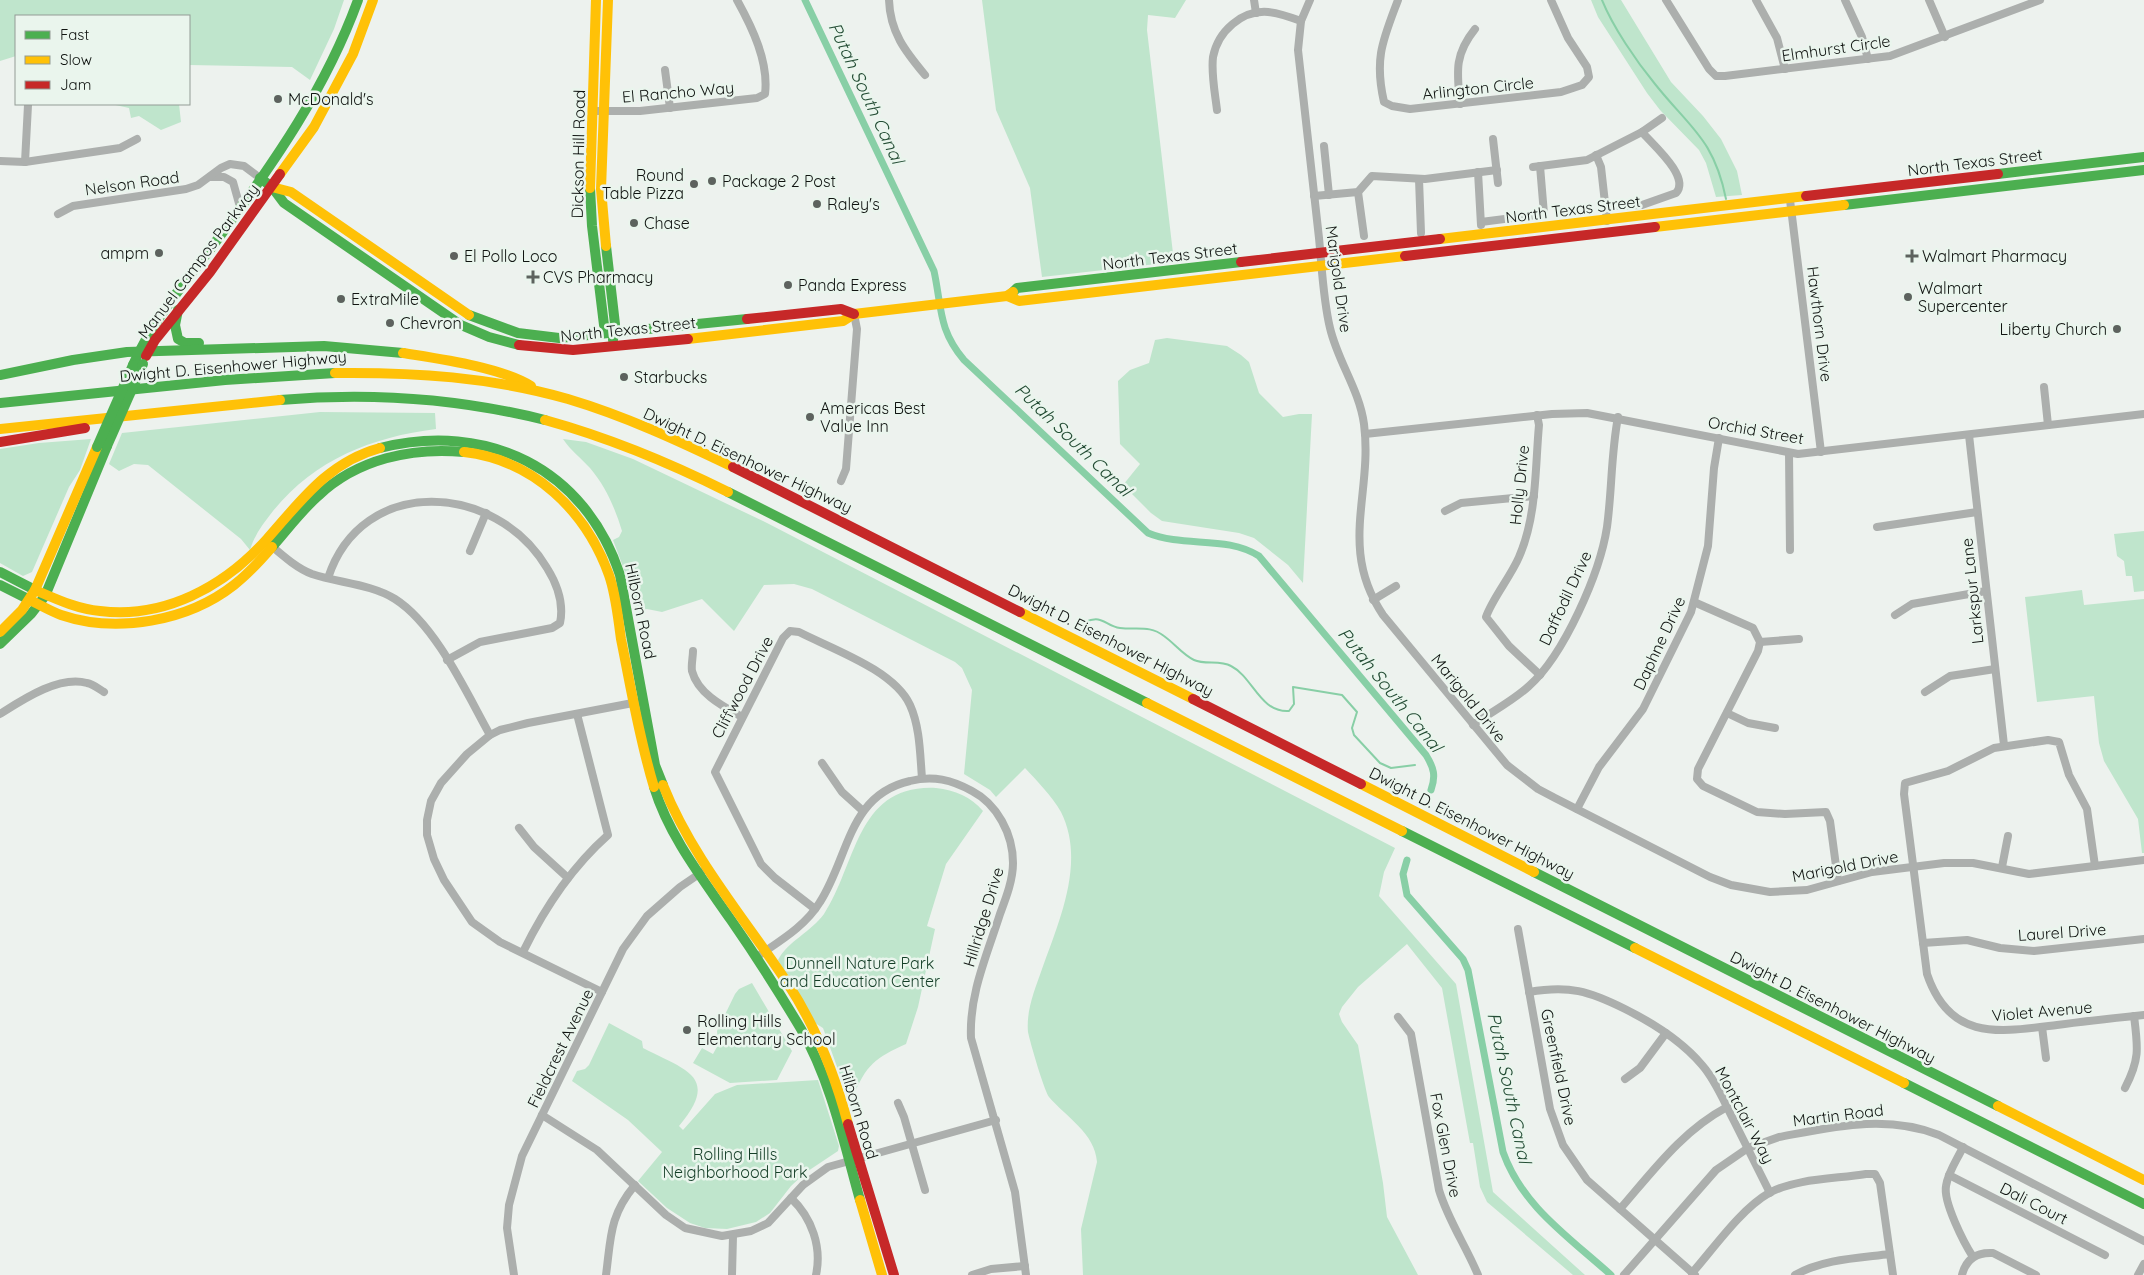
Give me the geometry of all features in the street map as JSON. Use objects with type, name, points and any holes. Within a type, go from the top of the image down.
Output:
[{"type":"main road","name":"Manuel Campos Parkway","points":[[37,597],[70,540],[102,447],[143,352],[162,314],[240,207],[319,91],[340,50],[358,0]]},
{"type":"main road","name":"Manuel Campos Parkway","points":[[143,352],[210,272],[272,187],[330,100],[353,54],[373,0]]},
{"type":"main road","name":"Dickson Hill Road","points":[[596,0],[590,188],[592,226],[604,325],[612,334]]},
{"type":"main road","name":"Dickson Hill Road","points":[[608,0],[601,188],[603,225],[615,324],[612,334],[614,348]]},
{"type":"main road","name":"North Texas Street","points":[[1007,296],[1017,288],[1790,200],[2144,157]]},
{"type":"main road","name":"North Texas Street","points":[[260,178],[272,187],[284,203],[445,315],[472,331],[498,341],[540,350],[574,352],[843,321],[854,314],[1007,296],[1019,301],[2144,170]]},
{"type":"main road","name":"North Texas Street","points":[[272,187],[291,192],[455,307],[484,323],[517,334],[552,339],[841,308],[854,314]]},
{"type":"main road","points":[[178,310],[176,334],[181,342],[185,343],[287,347],[324,346],[410,354],[518,378],[547,395]]},
{"type":"main road","points":[[0,375],[73,360],[143,352],[276,349],[287,347]]},
{"type":"main road","name":"Dwight D. Eisenhower Highway","points":[[0,403],[273,375],[361,371],[453,377],[547,395],[602,410],[668,436],[758,479],[2144,1180]]},
{"type":"main road","points":[[0,429],[318,396],[415,397],[473,404],[529,415],[621,443],[671,463],[2144,1204]]},
{"type":"main road","points":[[0,442],[77,430],[130,415]]},
{"type":"main road","name":"Hilborn Road","points":[[37,597],[64,616],[89,622],[133,624],[183,612],[218,596],[251,570],[308,490],[320,479],[339,466],[374,449],[402,442],[435,438],[477,442],[512,453],[533,463],[563,485],[581,502],[603,534],[612,552],[625,592],[637,702],[655,765],[703,871],[761,954],[809,1046],[829,1092],[894,1275]]},
{"type":"main road","points":[[0,572],[37,597]]},
{"type":"main road","points":[[0,585],[37,597]]},
{"type":"main road","points":[[0,632],[37,597]]},
{"type":"main road","points":[[0,644],[37,597]]},
{"type":"main road","name":"Hilborn Road","points":[[853,1158],[882,1275]]},
{"type":"street","name":"El Rancho Way","points":[[592,111],[670,108],[757,98],[765,94],[766,83],[760,51],[737,0]]},
{"type":"street","points":[[889,0],[892,27],[898,39],[925,75]]},
{"type":"street","points":[[1254,0],[1256,13]]},
{"type":"street","name":"Marigold Drive","points":[[1310,0],[1301,21],[1298,50],[1320,254],[1330,327],[1357,393],[1365,434],[1359,549],[1365,583],[1373,600],[1496,753],[1522,778],[1538,789],[1710,877],[1731,885],[1770,892],[1791,892],[1815,888],[1872,872],[1960,862],[2029,874],[2144,860]]},
{"type":"street","name":"Arlington Circle","points":[[1398,0],[1380,50],[1379,66],[1384,102],[1392,106],[1410,109],[1561,92],[1582,84],[1589,77],[1587,67],[1568,38],[1551,0]]},
{"type":"street","name":"Elmhurst Circle","points":[[1666,0],[1716,76],[1868,59],[1904,52],[2040,0]]},
{"type":"street","points":[[1756,0],[1777,38],[1785,69]]},
{"type":"street","points":[[1845,0],[1862,37],[1868,59]]},
{"type":"street","points":[[1929,0],[1945,37]]},
{"type":"street","points":[[1218,110],[1213,69],[1214,56],[1218,41],[1236,21],[1256,13],[1276,13],[1301,21]]},
{"type":"street","points":[[1460,104],[1458,65],[1464,43],[1476,29]]},
{"type":"street","points":[[665,70],[670,108]]},
{"type":"street","points":[[25,162],[28,105]]},
{"type":"street","points":[[1481,222],[1544,214],[1536,166],[1582,161],[1642,132],[1662,118]]},
{"type":"street","points":[[1605,206],[1642,205],[1676,193],[1679,189],[1680,183],[1670,163],[1642,132]]},
{"type":"street","points":[[0,161],[25,162],[120,148],[137,139]]},
{"type":"street","points":[[1493,139],[1498,183]]},
{"type":"street","points":[[1324,146],[1329,195]]},
{"type":"street","points":[[1596,155],[1601,167],[1607,221]]},
{"type":"street","name":"Nelson Road","points":[[58,214],[73,206],[186,190],[198,185],[221,168],[235,164],[244,166],[260,178]]},
{"type":"street","points":[[1314,196],[1358,192],[1372,176],[1419,179],[1497,170]]},
{"type":"street","points":[[1478,172],[1480,235]]},
{"type":"street","points":[[210,177],[224,177],[233,182],[240,207]]},
{"type":"street","points":[[1419,179],[1421,232]]},
{"type":"street","points":[[1358,192],[1364,236]]},
{"type":"street","name":"Hawthorn Drive","points":[[1790,200],[1821,452]]},
{"type":"street","points":[[840,481],[846,469],[857,329],[854,314]]},
{"type":"street","points":[[2044,387],[2048,425]]},
{"type":"street","name":"Orchid Street","points":[[1365,434],[1571,412],[1618,417],[1789,453],[1821,452],[2144,414]]},
{"type":"street","name":"Holly Drive","points":[[1537,416],[1539,425],[1534,496],[1527,535],[1520,556],[1486,617],[1509,646],[1540,675]]},
{"type":"street","name":"Daffodil Drive","points":[[1473,725],[1529,687],[1540,675],[1560,645],[1598,564],[1607,526],[1611,460],[1618,417]]},
{"type":"street","name":"Larkspur Lane","points":[[1969,434],[2004,745]]},
{"type":"street","name":"Daphne Drive","points":[[1577,809],[1599,767],[1643,710],[1674,650],[1694,602],[1708,546],[1714,468],[1719,438]]},
{"type":"street","points":[[1789,453],[1790,550]]},
{"type":"street","points":[[1445,511],[1461,503],[1534,496]]},
{"type":"street","points":[[328,578],[343,545],[360,526],[390,509],[432,502],[471,506],[517,531],[541,557],[552,576],[559,596],[562,614],[560,623],[552,628],[480,642],[447,660]]},
{"type":"street","points":[[1877,527],[1977,512]]},
{"type":"street","points":[[470,550],[486,513]]},
{"type":"street","points":[[269,544],[309,573],[377,591],[394,599],[417,616],[447,660],[490,735]]},
{"type":"street","points":[[1373,600],[1396,586]]},
{"type":"street","points":[[1895,615],[1912,604],[1986,591]]},
{"type":"street","points":[[1694,602],[1753,628],[1760,642],[1758,651],[1698,769],[1697,779],[1703,786],[1757,812],[1774,814],[1826,812],[1830,821],[1838,881]]},
{"type":"street","name":"Cliffwood Drive","points":[[815,909],[775,878],[762,864],[715,772],[783,638],[790,631],[799,632],[885,676],[901,692],[910,705],[916,724],[922,778]]},
{"type":"street","points":[[1760,642],[1799,639]]},
{"type":"street","points":[[693,651],[692,671],[700,685],[710,697],[742,717]]},
{"type":"street","points":[[1925,692],[1950,676],[1995,669]]},
{"type":"street","points":[[0,714],[33,694],[63,684],[87,683],[104,692]]},
{"type":"street","points":[[602,992],[486,934],[472,922],[444,880],[434,859],[427,835],[431,801],[441,783],[467,754],[490,735],[500,730],[637,702]]},
{"type":"street","points":[[1727,713],[1748,723],[1775,728]]},
{"type":"street","points":[[523,952],[546,909],[568,878],[608,835],[577,714]]},
{"type":"street","points":[[2004,745],[2048,740],[2059,742],[2069,775],[2087,809],[2095,866]]},
{"type":"street","name":"Violet Avenue","points":[[2004,745],[1983,751],[1948,771],[1905,784],[1904,794],[1913,867],[1923,944],[1931,985],[1940,1001],[1953,1014],[1974,1026],[1992,1031],[2042,1027],[2144,1014]]},
{"type":"street","points":[[822,763],[842,792],[862,811]]},
{"type":"street","name":"Hillridge Drive","points":[[761,954],[797,928],[815,909],[824,896],[862,811],[881,793],[898,784],[922,778],[945,779],[982,797],[992,806],[1004,824],[1011,843],[1013,863],[1010,886],[974,994],[970,1018],[971,1038],[1016,1192],[1026,1275]]},
{"type":"street","points":[[518,828],[534,847],[568,878]]},
{"type":"street","points":[[2002,868],[2008,836]]},
{"type":"street","name":"Fieldcrest Avenue","points":[[514,1275],[509,1249],[509,1205],[522,1156],[602,992],[634,932],[647,916],[669,896],[703,871]]},
{"type":"street","name":"Greenfield Drive","points":[[1518,929],[1550,1109],[1566,1151],[1587,1180],[1694,1274]]},
{"type":"street","name":"Laurel Drive","points":[[1923,944],[1967,940],[2009,949],[2034,951],[2144,938]]},
{"type":"street","name":"Montclair Way","points":[[1530,992],[1563,988],[1581,990],[1601,997],[1666,1033],[1702,1065],[1727,1107],[1770,1193]]},
{"type":"street","points":[[2125,1088],[2137,1063],[2138,1050],[2134,1016]]},
{"type":"street","name":"Fox Glen Drive","points":[[1398,1017],[1411,1034],[1439,1190],[1446,1212],[1469,1253],[1478,1275]]},
{"type":"street","points":[[2042,1027],[2046,1058]]},
{"type":"street","points":[[1624,1079],[1640,1068],[1666,1033]]},
{"type":"street","points":[[898,1102],[912,1142],[925,1190]]},
{"type":"street","points":[[1620,1209],[1677,1143],[1708,1117],[1727,1107]]},
{"type":"street","points":[[542,1115],[597,1150],[666,1215],[685,1228],[705,1234],[733,1236],[768,1223],[812,1177],[828,1167],[853,1158],[996,1120]]},
{"type":"street","name":"Martin Road","points":[[1624,1274],[1716,1170],[1748,1148],[1779,1137],[1876,1123],[1893,1123],[1924,1129],[1963,1147],[2144,1241]]},
{"type":"street","points":[[1963,1147],[1949,1175],[1945,1192],[1946,1199],[1973,1258]]},
{"type":"street","points":[[1694,1274],[1746,1212],[1770,1193],[1800,1184],[1875,1174],[1880,1183],[1893,1275]]},
{"type":"street","name":"Dali Court","points":[[1949,1175],[2106,1255]]},
{"type":"street","points":[[606,1275],[614,1221],[620,1205],[636,1185]]},
{"type":"street","points":[[791,1198],[804,1213],[814,1231],[818,1252],[816,1275]]},
{"type":"street","points":[[732,1275],[733,1236]]},
{"type":"street","points":[[1962,1275],[1966,1263],[1978,1254],[1993,1253],[2036,1275]]},
{"type":"street","points":[[1795,1275],[1812,1267],[1825,1264],[1890,1254]]},
{"type":"street","points":[[2138,1275],[2144,1264]]},
{"type":"street","points":[[972,1275],[991,1269],[1025,1266]]},
{"type":"green space","points":[[0,0],[344,0],[334,29],[310,80],[292,67],[190,65],[190,15],[15,15],[15,56],[0,61]]},
{"type":"green space","points":[[982,0],[1186,0],[1175,18],[1148,15],[1147,30],[1174,262],[1042,277],[1030,188],[996,110]]},
{"type":"green space","points":[[1591,0],[1621,0],[1671,82],[1703,116],[1721,139],[1737,171],[1742,195],[1716,197],[1706,163],[1699,150],[1660,110],[1647,93],[1598,17]]},
{"type":"green space","points":[[116,105],[179,105],[181,122],[161,130],[139,116],[131,118],[129,108]]},
{"type":"green space","points":[[1167,338],[1227,346],[1249,362],[1259,393],[1283,417],[1312,414],[1303,583],[1288,565],[1254,538],[1239,533],[1162,521],[1151,513],[1123,485],[1140,464],[1120,444],[1118,381],[1130,370],[1149,363],[1155,340]]},
{"type":"green space","points":[[320,412],[435,413],[436,429],[389,438],[367,445],[326,465],[289,493],[263,525],[250,550],[241,539],[148,465],[134,464],[119,471],[109,464],[122,433]]},
{"type":"green space","points":[[91,439],[80,470],[69,487],[32,572],[23,576],[0,563],[0,449],[39,443]]},
{"type":"green space","points":[[563,439],[586,442],[633,459],[767,523],[1395,848],[1384,872],[1379,896],[1456,984],[1493,1192],[1585,1275],[1573,1275],[1487,1202],[1480,1187],[1473,1143],[1470,1143],[1442,988],[1407,944],[1358,987],[1342,1007],[1339,1014],[1342,1022],[1358,1045],[1383,1183],[1387,1217],[1418,1275],[1083,1275],[1081,1229],[1097,1162],[1095,1152],[1091,1142],[1079,1126],[1049,1097],[1028,1032],[1028,1016],[1032,1000],[1062,911],[1070,871],[1071,851],[1068,831],[1061,812],[1025,768],[996,797],[990,790],[964,774],[972,690],[962,668],[955,662],[812,589],[794,584],[764,585],[734,631],[702,599],[662,612],[647,609],[636,611],[628,580],[613,540],[619,537],[622,531],[613,506],[596,475]]},
{"type":"green space","points":[[2144,531],[2144,591],[2134,592],[2132,576],[2126,576],[2124,561],[2117,556],[2114,534]]},
{"type":"green space","points":[[2082,590],[2084,605],[2144,599],[2144,853],[2142,853],[2138,819],[2104,761],[2099,743],[2094,696],[2037,702],[2025,597]]},
{"type":"green space","name":"Dunnell Nature Park and Education Center","points":[[936,788],[950,790],[962,795],[983,811],[946,864],[927,926],[935,929],[918,1007],[906,1044],[879,1058],[862,1077],[853,1097],[848,1097],[823,1028],[815,1023],[778,960],[788,947],[824,914],[835,894],[862,831],[874,813],[889,799],[910,790]]},
{"type":"green space","points":[[752,983],[792,1051],[777,1080],[730,1083],[693,1063],[702,1048],[713,1054],[718,1045],[717,1031],[735,994],[739,989]]},
{"type":"green space","name":"Rolling Hills Neighborhood Park","points":[[609,1023],[642,1041],[643,1048],[672,1062],[692,1076],[697,1085],[697,1096],[691,1109],[679,1126],[683,1130],[715,1094],[737,1085],[818,1080],[839,1146],[838,1151],[805,1173],[791,1186],[770,1213],[756,1222],[727,1229],[705,1228],[690,1223],[667,1208],[638,1181],[662,1152],[628,1120],[572,1081],[577,1071],[585,1069],[589,1065]]},
{"type":"waterway","name":"Putah South Canal","points":[[805,0],[934,271],[945,328],[949,338],[964,360],[1148,533],[1176,540],[1219,543],[1246,550],[1259,556],[1426,755],[1433,772],[1431,790]]},
{"type":"waterway","points":[[1602,0],[1640,65],[1690,124],[1707,148],[1715,162],[1726,199]]},
{"type":"waterway","points":[[1085,622],[1096,619],[1120,628],[1154,630],[1194,660],[1227,664],[1239,671],[1264,701],[1279,710],[1289,711],[1294,704],[1293,687],[1342,695],[1357,712],[1352,728],[1354,735],[1380,763],[1391,768],[1415,765]]},
{"type":"waterway","name":"Putah South Canal","points":[[1407,860],[1403,874],[1407,895],[1463,959],[1468,970],[1503,1152],[1511,1171],[1534,1205],[1548,1220],[1611,1275]]},
{"type":"traffic: fast","points":[[133,365],[151,330],[240,208],[298,123],[331,63],[358,0]]},
{"type":"traffic: fast","points":[[1998,174],[2144,157]]},
{"type":"traffic: fast","points":[[1844,205],[2144,170]]},
{"type":"traffic: fast","points":[[260,178],[272,187],[284,203],[461,325],[489,337],[519,345]]},
{"type":"traffic: fast","points":[[590,188],[592,226],[604,325],[612,334]]},
{"type":"traffic: fast","points":[[606,246],[615,324],[613,340]]},
{"type":"traffic: fast","points":[[1013,292],[1017,288],[1241,262]]},
{"type":"traffic: fast","points":[[178,310],[175,325],[178,339],[185,343],[199,343]]},
{"type":"traffic: fast","points":[[469,315],[518,333],[559,338],[747,319]]},
{"type":"traffic: fast","points":[[0,375],[73,360],[127,352],[324,346],[403,353]]},
{"type":"traffic: fast","points":[[107,446],[143,364]]},
{"type":"traffic: fast","points":[[97,447],[133,365]]},
{"type":"traffic: fast","points":[[0,403],[225,380],[335,373]]},
{"type":"traffic: fast","points":[[280,400],[347,397],[414,399],[479,406],[545,420]]},
{"type":"traffic: fast","points":[[380,448],[420,441],[458,441],[494,448],[527,461],[557,481],[583,506],[604,538],[620,575],[655,765],[663,785]]},
{"type":"traffic: fast","points":[[0,644],[31,614],[45,596],[107,446]]},
{"type":"traffic: fast","points":[[272,547],[300,514],[333,483],[368,464],[405,454],[444,451],[464,452]]},
{"type":"traffic: fast","points":[[728,492],[1147,703]]},
{"type":"traffic: fast","points":[[0,572],[35,590]]},
{"type":"traffic: fast","points":[[0,585],[30,600]]},
{"type":"traffic: fast","points":[[654,787],[660,805],[677,840],[767,974],[811,1049],[829,1091],[860,1200]]},
{"type":"traffic: fast","points":[[1402,831],[1635,948]]},
{"type":"traffic: fast","points":[[1534,872],[1998,1106]]},
{"type":"traffic: fast","points":[[1904,1083],[2144,1204]]},
{"type":"traffic: slow","points":[[280,174],[314,127],[353,54],[373,0]]},
{"type":"traffic: slow","points":[[590,188],[596,0]]},
{"type":"traffic: slow","points":[[606,246],[601,189],[608,0]]},
{"type":"traffic: slow","points":[[272,187],[291,192],[469,315]]},
{"type":"traffic: slow","points":[[1440,239],[1806,196]]},
{"type":"traffic: slow","points":[[1655,227],[1844,205]]},
{"type":"traffic: slow","points":[[1007,296],[1019,301],[1405,256]]},
{"type":"traffic: slow","points":[[688,339],[843,321],[854,314],[1007,296],[1013,292]]},
{"type":"traffic: slow","points":[[403,353],[487,369],[518,379],[531,386]]},
{"type":"traffic: slow","points":[[335,373],[452,377],[539,392],[568,399],[631,421],[733,467]]},
{"type":"traffic: slow","points":[[0,429],[280,400]]},
{"type":"traffic: slow","points":[[545,420],[638,452],[728,492]]},
{"type":"traffic: slow","points":[[0,632],[22,610],[35,590],[97,447]]},
{"type":"traffic: slow","points":[[35,590],[83,608],[124,612],[147,610],[191,596],[232,572],[267,539],[316,485],[330,473],[362,454],[380,448]]},
{"type":"traffic: slow","points":[[464,452],[489,457],[513,466],[535,478],[554,492],[571,510],[599,552],[613,590],[636,713],[654,787]]},
{"type":"traffic: slow","points":[[30,600],[61,615],[83,621],[105,623],[151,621],[195,608],[216,597],[234,585],[272,547]]},
{"type":"traffic: slow","points":[[1020,612],[1193,699]]},
{"type":"traffic: slow","points":[[1147,703],[1402,831]]},
{"type":"traffic: slow","points":[[1361,784],[1534,872]]},
{"type":"traffic: slow","points":[[663,785],[675,812],[704,863],[798,1000],[824,1052],[848,1124]]},
{"type":"traffic: slow","points":[[1635,948],[1904,1083]]},
{"type":"traffic: slow","points":[[1998,1106],[2144,1180]]},
{"type":"traffic: slow","points":[[860,1200],[882,1275]]},
{"type":"traffic: jam","points":[[146,356],[155,340],[210,272],[280,174]]},
{"type":"traffic: jam","points":[[1806,196],[1998,174]]},
{"type":"traffic: jam","points":[[1405,256],[1655,227]]},
{"type":"traffic: jam","points":[[1241,262],[1440,239]]},
{"type":"traffic: jam","points":[[747,319],[841,309],[854,314]]},
{"type":"traffic: jam","points":[[519,345],[573,350],[688,339]]},
{"type":"traffic: jam","points":[[0,442],[85,428]]},
{"type":"traffic: jam","points":[[733,467],[1020,612]]},
{"type":"traffic: jam","points":[[1193,699],[1361,784]]},
{"type":"traffic: jam","points":[[848,1124],[894,1275]]},
{"type":"place","name":"McDonald's","points":[[278,99]]},
{"type":"place","name":"Package 2 Post","points":[[712,181]]},
{"type":"place","name":"Round Table Pizza","points":[[694,184]]},
{"type":"place","name":"Raley's","points":[[817,204]]},
{"type":"place","name":"Chase","points":[[634,223]]},
{"type":"place","name":"ampm","points":[[159,253]]},
{"type":"place","name":"El Pollo Loco","points":[[454,256]]},
{"type":"place","name":"Walmart Pharmacy","points":[[1912,256]]},
{"type":"place","name":"CVS Pharmacy","points":[[533,277]]},
{"type":"place","name":"Panda Express","points":[[788,285]]},
{"type":"place","name":"Walmart Supercenter","points":[[1908,297]]},
{"type":"place","name":"ExtraMile","points":[[341,299]]},
{"type":"place","name":"Chevron","points":[[390,323]]},
{"type":"place","name":"Liberty Church","points":[[2117,329]]},
{"type":"place","name":"Starbucks","points":[[624,377]]},
{"type":"place","name":"Americas Best Value Inn","points":[[810,417]]},
{"type":"place","name":"Rolling Hills Elementary School","points":[[687,1030]]}]
